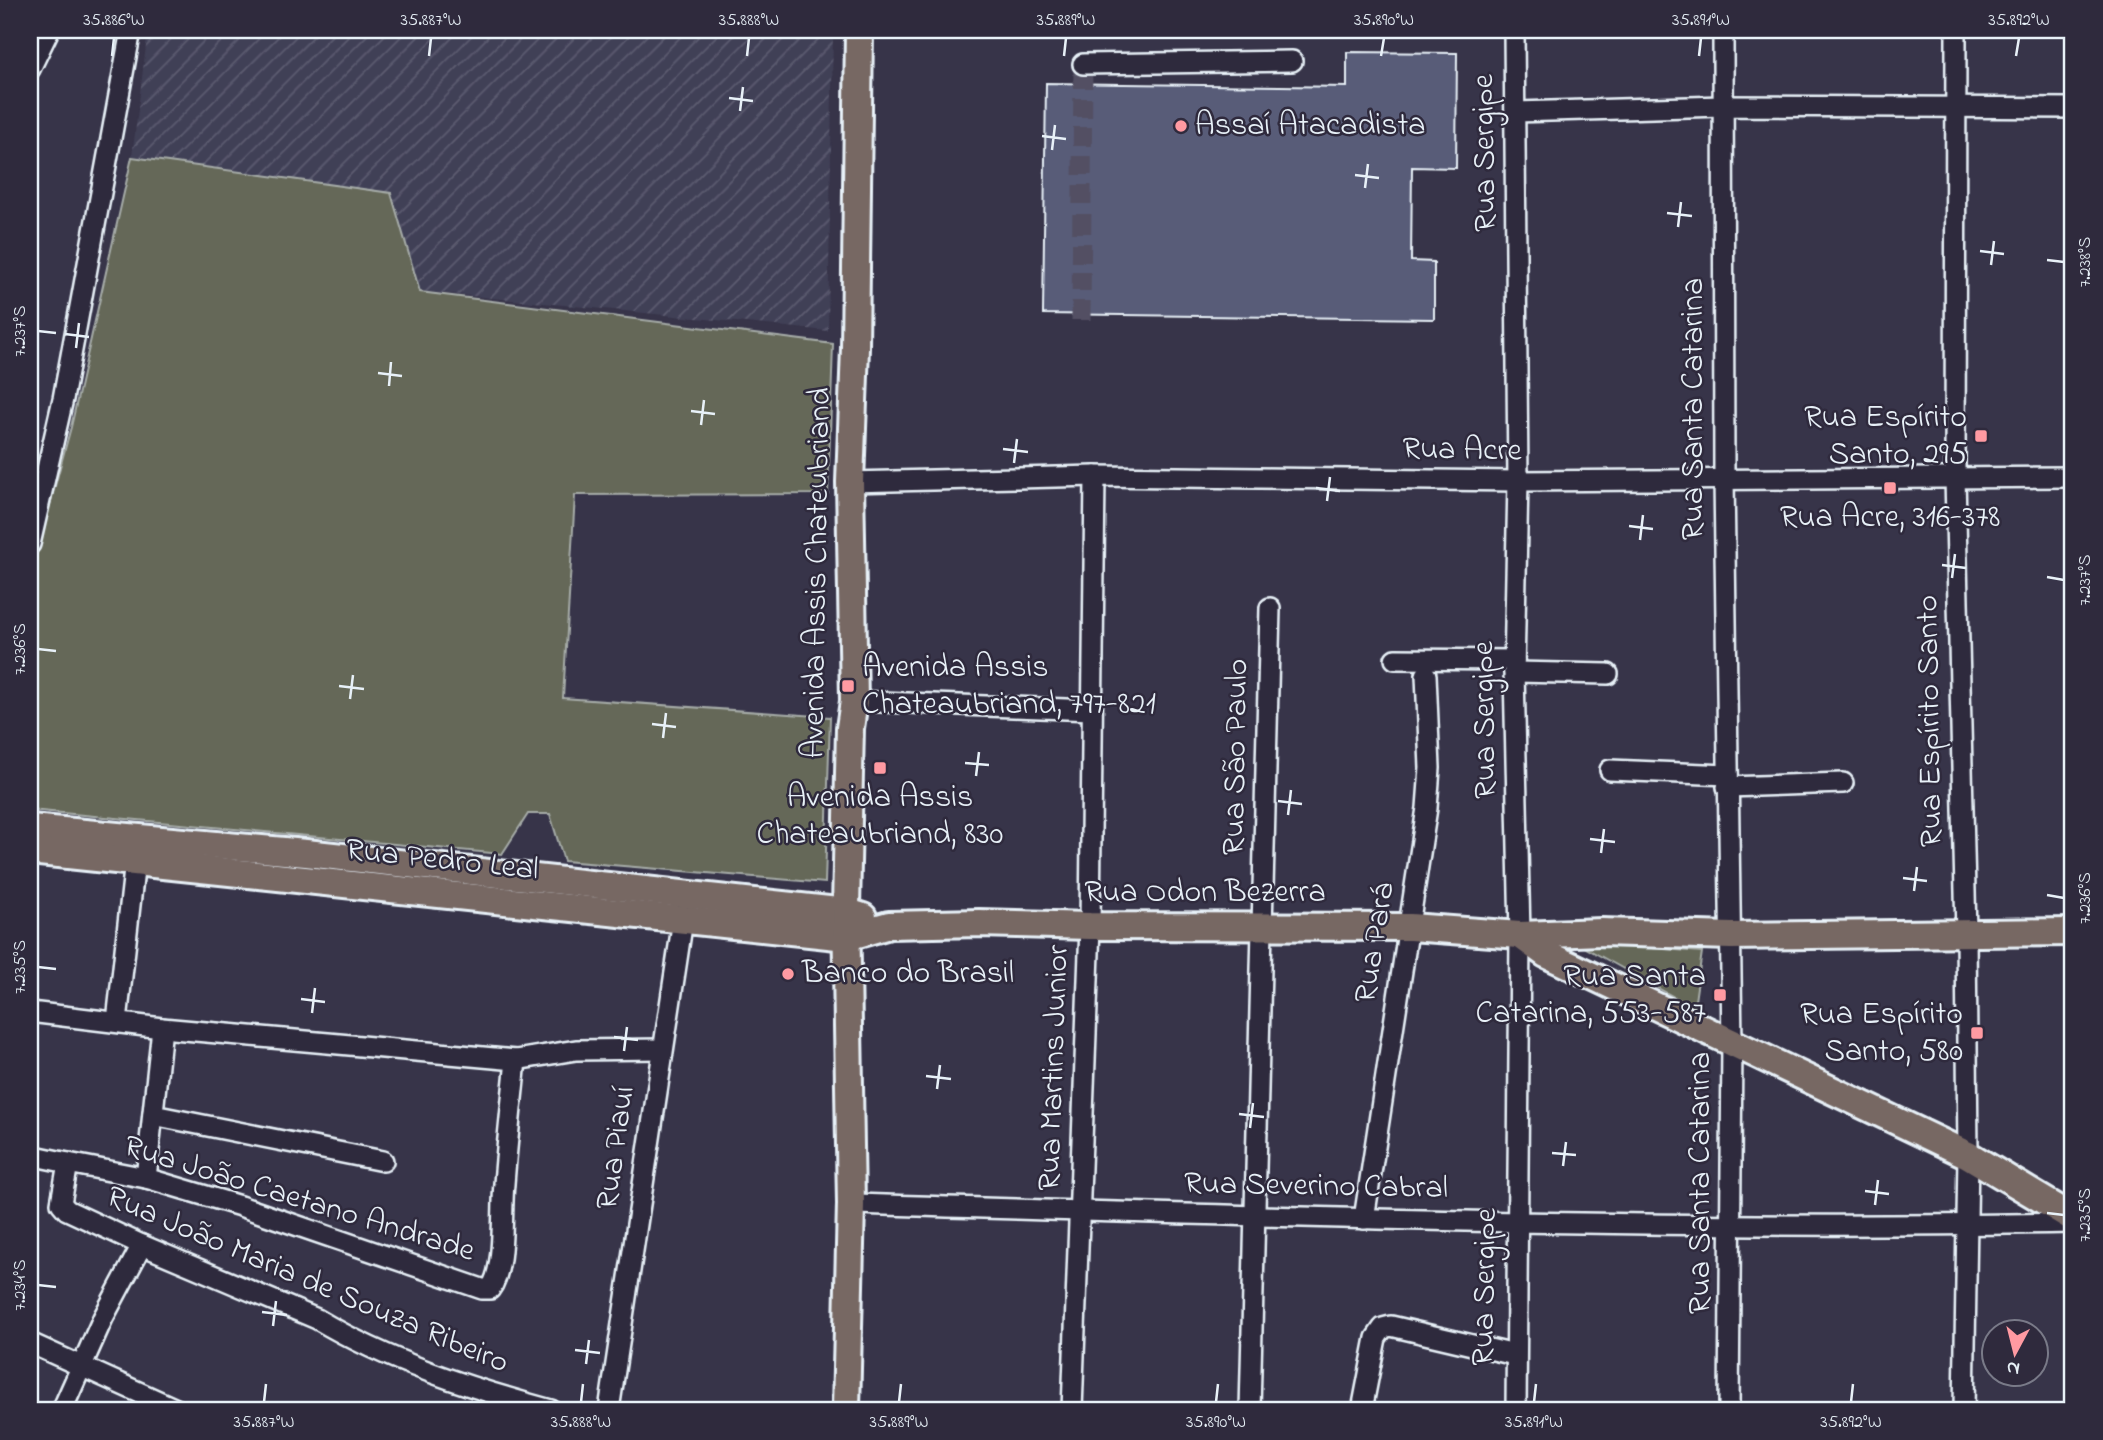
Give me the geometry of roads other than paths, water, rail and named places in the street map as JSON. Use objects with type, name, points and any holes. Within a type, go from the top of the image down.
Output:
[{"type":"main road","name":"Avenida Assis Chateubriand","points":[[846,1410],[851,1204],[847,924],[850,728],[854,701],[850,482],[855,348],[859,30]]},
{"type":"main road","name":"Rua Pedro Leal","points":[[30,828],[136,849]]},
{"type":"main road","name":"Rua Pedro Leal","points":[[30,851],[136,849],[319,854],[685,908],[847,924]]},
{"type":"main road","name":"Rua Odon Bezerra","points":[[847,924],[1410,926],[1520,935],[1602,932],[1731,936],[2073,932]]},
{"type":"main road","points":[[1520,935],[1546,954],[1968,1155],[2073,1220]]},
{"type":"street","points":[[30,69],[49,30]]},
{"type":"street","points":[[30,544],[62,399],[131,30]]},
{"type":"street","name":"Rua Sergipe","points":[[1514,30],[1518,481],[1514,666],[1520,935],[1516,1410]]},
{"type":"street","name":"Rua Santa Catarina","points":[[1723,30],[1724,479],[1732,1044],[1729,1410]]},
{"type":"street","name":"Rua Espírito Santo","points":[[1956,30],[1955,477],[1966,933],[1968,1155],[1964,1410]]},
{"type":"street","points":[[1083,64],[1292,61]]},
{"type":"street","points":[[1516,112],[1723,106],[2073,108]]},
{"type":"street","name":"Rua Acre","points":[[850,482],[1095,476],[1518,481],[2073,477]]},
{"type":"street","name":"Rua Martins Junior","points":[[1072,1410],[1090,926],[1095,476]]},
{"type":"street","name":"Rua São Paulo","points":[[1250,1410],[1270,608]]},
{"type":"street","points":[[1395,659],[1608,674]]},
{"type":"street","name":"Rua Pará","points":[[1364,1219],[1410,926],[1429,782],[1426,675]]},
{"type":"street","points":[[854,701],[1092,710]]},
{"type":"street","points":[[1610,770],[1727,781],[1843,783]]},
{"type":"street","points":[[117,1021],[136,849]]},
{"type":"street","name":"Rua Piauí","points":[[608,1410],[685,908]]},
{"type":"street","points":[[30,1012],[162,1028],[516,1060],[576,1050],[662,1049]]},
{"type":"street","points":[[146,1178],[162,1028]]},
{"type":"street","name":"Rua João Caetano Andrade","points":[[30,1155],[146,1178],[240,1206],[482,1289],[490,1289],[497,1277],[502,1242],[503,1186],[516,1060]]},
{"type":"street","points":[[153,1115],[383,1161]]},
{"type":"street","name":"Rua João Maria de Souza Ribeiro","points":[[68,1163],[61,1203],[67,1210],[142,1245],[317,1319],[343,1335],[450,1380],[551,1410]]},
{"type":"street","name":"Rua Severino Cabral","points":[[851,1204],[1364,1219],[1732,1225],[1966,1225],[2073,1220]]},
{"type":"street","points":[[62,1410],[103,1318],[142,1245]]},
{"type":"street","points":[[1363,1410],[1376,1338],[1383,1328],[1391,1326],[1515,1355]]},
{"type":"street","points":[[30,1343],[178,1410]]},
{"type":"tunnel","points":[[1081,320],[1083,64]]},
{"type":"place","name":"Assaí Atacadista","points":[[1181,126]]},
{"type":"place","name":"Rua Espírito Santo, 295","points":[[1981,436]]},
{"type":"place","name":"Rua Acre, 316-378","points":[[1890,488]]},
{"type":"place","name":"Avenida Assis Chateaubriand, 797-821","points":[[848,686]]},
{"type":"place","name":"Avenida Assis Chateaubriand, 830","points":[[880,768]]},
{"type":"place","name":"Banco do Brasil","points":[[788,974]]},
{"type":"place","name":"Rua Santa Catarina, 553-587","points":[[1720,995]]},
{"type":"place","name":"Rua Espírito Santo, 580","points":[[1977,1033]]}]
